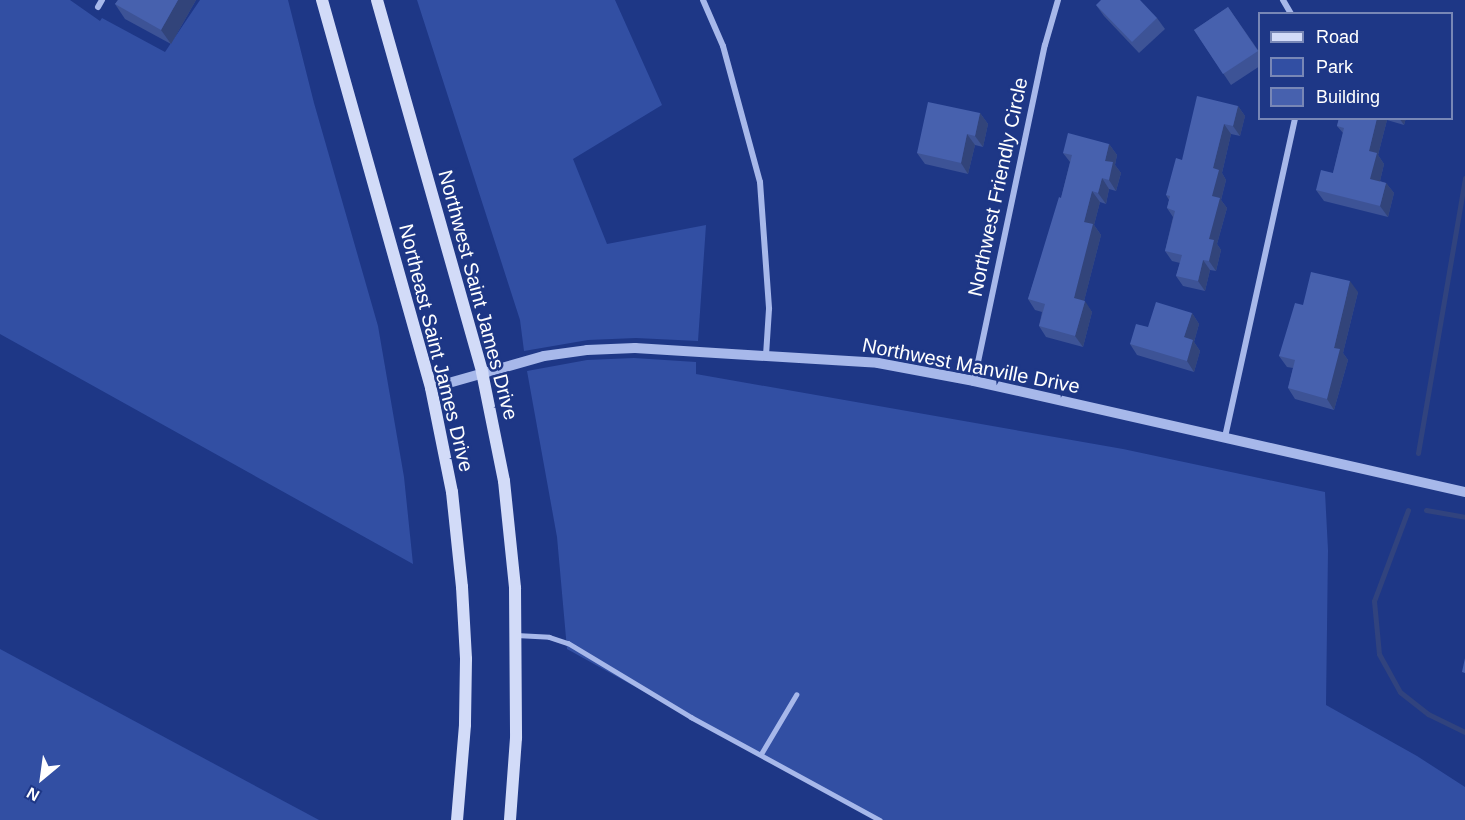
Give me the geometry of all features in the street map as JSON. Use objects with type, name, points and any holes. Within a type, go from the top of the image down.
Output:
[{"type":"main road","name":"Northeast Saint James Drive","points":[[322,0],[431,388],[452,492],[462,587],[465,725],[457,820]]},
{"type":"main road","name":"Northwest Saint James Drive","points":[[376,0],[482,372],[504,481],[515,588],[516,635],[516,738],[510,820]]},
{"type":"street","points":[[98,7],[102,0]]},
{"type":"street","points":[[703,0],[723,46],[760,182],[769,309],[766,356]]},
{"type":"street","name":"Northwest Friendly Circle","points":[[974,381],[1043,57],[1058,0]]},
{"type":"street","points":[[1225,437],[1295,120]]},
{"type":"street","name":"Northwest Manville Drive","points":[[431,388],[544,356],[587,350],[635,348],[878,363],[974,381],[1465,492]]},
{"type":"lane","points":[[516,635],[549,637],[568,643],[691,717],[880,820]]},
{"type":"lane","points":[[761,754],[796,694]]},
{"type":"green space","points":[[0,0],[70,0],[100,21],[102,18],[165,52],[200,0],[288,0],[314,103],[378,326],[404,477],[413,564],[0,334]]},
{"type":"green space","points":[[417,0],[615,0],[662,105],[573,159],[607,244],[706,225],[698,341],[636,338],[588,340],[524,351],[520,320]]},
{"type":"green space","points":[[634,358],[696,362],[696,374],[1123,449],[1325,492],[1328,550],[1326,705],[1417,756],[1465,787],[1465,820],[875,820],[567,649],[557,537],[527,371],[587,360]]},
{"type":"green space","points":[[0,649],[319,820],[0,820]]},
{"type":"building","points":[[118,0],[178,0],[161,30],[115,4]]},
{"type":"building","points":[[1101,0],[1140,0],[1157,18],[1132,42],[1096,5]]},
{"type":"building","points":[[1228,7],[1258,51],[1223,74],[1194,30]]},
{"type":"building","points":[[1197,96],[1238,106],[1233,126],[1224,124],[1213,168],[1219,170],[1212,196],[1220,198],[1209,239],[1214,240],[1209,261],[1203,260],[1198,281],[1176,276],[1182,255],[1165,251],[1175,211],[1167,208],[1170,196],[1166,195],[1176,158],[1182,160]]},
{"type":"building","points":[[928,102],[980,113],[975,136],[967,134],[961,163],[917,153]]},
{"type":"building","points":[[1338,120],[1377,120],[1369,151],[1377,153],[1370,179],[1386,183],[1380,206],[1316,190],[1321,170],[1333,173],[1344,128],[1337,126]]},
{"type":"building","points":[[1068,133],[1109,144],[1105,161],[1113,162],[1109,180],[1102,178],[1098,193],[1092,191],[1084,222],[1093,224],[1074,298],[1085,301],[1075,336],[1039,326],[1045,304],[1028,299],[1059,197],[1061,198],[1072,155],[1063,153]]},
{"type":"building","points":[[1311,272],[1350,281],[1334,348],[1340,349],[1327,399],[1288,388],[1295,360],[1279,356],[1295,303],[1303,305]]},
{"type":"building","points":[[1156,302],[1192,313],[1184,337],[1193,340],[1187,361],[1130,344],[1136,324],[1148,327]]},
{"type":"waterway","points":[[1418,453],[1465,178]]},
{"type":"waterway","points":[[1408,510],[1374,601],[1379,654],[1400,692],[1428,714],[1465,732]]},
{"type":"waterway","points":[[1426,510],[1465,517]]}]
